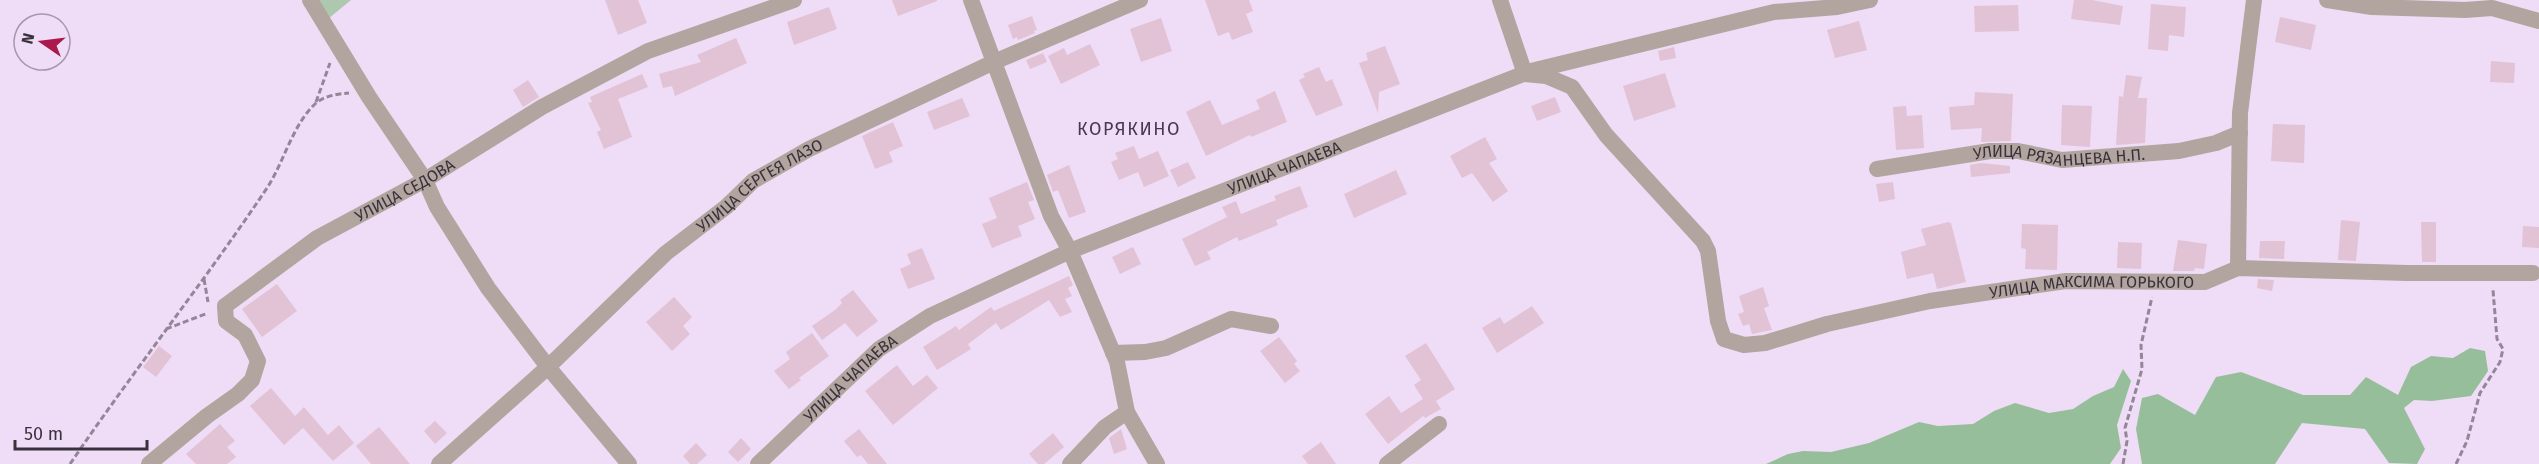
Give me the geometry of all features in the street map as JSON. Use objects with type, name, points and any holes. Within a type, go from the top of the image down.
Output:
[{"type":"street","points":[[310,0],[369,97],[425,180],[437,207],[488,288],[548,368],[629,464]]},
{"type":"street","name":"УЛИЦА СЕДОВА","points":[[149,464],[252,380],[258,360],[245,335],[226,321],[225,306],[317,238],[425,180],[542,107],[648,51],[794,0]]},
{"type":"street","points":[[971,0],[1051,216],[1070,251],[1113,353],[1127,412],[1156,464]]},
{"type":"street","name":"УЛИЦА СЕРГЕЯ ЛАЗО","points":[[440,464],[548,368],[666,254],[726,207],[753,181],[809,149],[994,62],[1140,0]]},
{"type":"street","points":[[1500,0],[1525,74]]},
{"type":"street","name":"УЛИЦА ЧАПАЕВА","points":[[758,464],[879,349],[930,316],[1070,251],[1525,74],[1774,12],[1837,7],[1870,0]]},
{"type":"street","points":[[2238,268],[2240,113],[2254,0]]},
{"type":"street","points":[[2327,0],[2372,7],[2465,10],[2492,8],[2539,21]]},
{"type":"street","name":"УЛИЦА МАКСИМА ГОРЬКОГО","points":[[1525,74],[1546,76],[1572,87],[1606,135],[1703,241],[1708,251],[1718,321],[1724,339],[1744,345],[1765,343],[1827,324],[1930,301],[2066,281],[2205,282],[2238,268],[2406,273],[2533,273]]},
{"type":"street","name":"УЛИЦА РЯЗАНЦЕВА Н.П.","points":[[1877,169],[1990,151],[2018,151],[2062,160],[2157,153],[2216,143],[2240,133]]},
{"type":"street","points":[[1113,353],[1145,352],[1166,348],[1231,319],[1271,326]]},
{"type":"street","points":[[1070,464],[1105,427],[1127,412]]},
{"type":"street","points":[[1387,464],[1439,424]]},
{"type":"path","points":[[70,464],[125,383],[204,278],[269,185],[304,118],[315,104],[337,44]]},
{"type":"path","points":[[315,104],[329,95],[342,93],[357,93],[369,97]]},
{"type":"path","points":[[2456,464],[2467,441],[2480,393],[2500,362],[2503,350],[2496,330],[2493,273]]},
{"type":"path","points":[[165,329],[210,313],[204,278]]},
{"type":"path","points":[[2123,464],[2127,441],[2125,428],[2142,369],[2141,345],[2149,306],[2158,281]]},
{"type":"green space","points":[[317,0],[351,0],[328,19]]},
{"type":"green space","points":[[2470,348],[2485,351],[2488,371],[2471,396],[2432,401],[2414,400],[2404,408],[2425,449],[2417,464],[2389,463],[2365,429],[2302,423],[2275,464],[2142,464],[2136,429],[2142,398],[2158,394],[2195,415],[2216,377],[2241,372],[2303,395],[2350,395],[2366,377],[2398,395],[2411,367],[2431,356],[2453,358]]},
{"type":"green space","points":[[2123,369],[2131,381],[2117,425],[2121,448],[2110,464],[1766,464],[1788,454],[1803,451],[1831,452],[1869,443],[1919,422],[1938,426],[1973,424],[1994,411],[2015,403],[2049,413],[2073,409],[2093,396],[2114,387]]},
{"type":"building","points":[[605,0],[638,0],[647,23],[618,35]]},
{"type":"building","points":[[892,0],[937,0],[937,1],[898,16]]},
{"type":"building","points":[[1205,0],[1249,0],[1253,11],[1246,14],[1253,32],[1232,40],[1229,32],[1218,36]]},
{"type":"building","points":[[2074,0],[2092,0],[2123,6],[2120,25],[2071,19]]},
{"type":"building","points":[[2151,4],[2186,7],[2184,37],[2169,35],[2168,51],[2148,49]]},
{"type":"building","points":[[2018,5],[2019,31],[1975,32],[1974,6]]},
{"type":"building","points":[[829,7],[837,29],[794,45],[787,22]]},
{"type":"building","points":[[1032,16],[1037,30],[1034,31],[1035,33],[1018,40],[1017,37],[1013,39],[1008,25]]},
{"type":"building","points":[[2280,17],[2316,25],[2311,50],[2275,42]]},
{"type":"building","points":[[1161,18],[1172,51],[1141,62],[1130,29]]},
{"type":"building","points":[[1859,21],[1867,50],[1835,58],[1827,30]]},
{"type":"building","points":[[736,38],[747,63],[675,96],[672,86],[663,88],[659,74],[701,62],[697,55]]},
{"type":"building","points":[[1090,44],[1100,65],[1061,84],[1048,56],[1064,48],[1067,55]]},
{"type":"building","points":[[1385,46],[1400,84],[1379,92],[1378,113],[1359,63],[1368,60],[1366,53]]},
{"type":"building","points":[[1674,47],[1676,58],[1660,61],[1658,51]]},
{"type":"building","points":[[1043,53],[1047,62],[1030,69],[1026,60]]},
{"type":"building","points":[[2491,61],[2515,63],[2514,83],[2490,82]]},
{"type":"building","points":[[1319,67],[1326,82],[1332,79],[1343,105],[1316,116],[1299,80],[1305,77],[1303,74]]},
{"type":"building","points":[[1665,73],[1676,107],[1634,121],[1623,86]]},
{"type":"building","points":[[642,74],[648,87],[618,99],[632,137],[604,149],[597,132],[601,130],[588,103],[592,102],[590,97]]},
{"type":"building","points":[[2126,75],[2142,77],[2138,98],[2147,98],[2145,143],[2116,145],[2119,96],[2123,97]]},
{"type":"building","points":[[528,80],[539,97],[523,107],[513,90]]},
{"type":"building","points":[[1275,91],[1287,122],[1251,137],[1250,135],[1206,156],[1186,112],[1210,100],[1222,125],[1260,109],[1256,100]]},
{"type":"building","points":[[1975,92],[2013,94],[2011,141],[1981,142],[1982,128],[1951,130],[1949,107],[1974,105]]},
{"type":"building","points":[[1555,97],[1561,112],[1537,121],[1531,106]]},
{"type":"building","points":[[962,98],[970,116],[934,130],[927,112]]},
{"type":"building","points":[[2062,105],[2092,106],[2090,147],[2061,145]]},
{"type":"building","points":[[1906,106],[1907,116],[1922,115],[1924,148],[1896,150],[1893,107]]},
{"type":"building","points":[[893,122],[903,146],[889,152],[893,162],[875,169],[862,136]]},
{"type":"building","points":[[2273,124],[2305,125],[2304,163],[2271,161]]},
{"type":"building","points":[[1485,137],[1497,159],[1489,163],[1508,191],[1493,202],[1472,173],[1462,178],[1450,156]]},
{"type":"building","points":[[1134,146],[1139,159],[1158,151],[1169,176],[1144,187],[1138,172],[1119,180],[1111,162],[1118,159],[1115,153]]},
{"type":"building","points":[[1188,162],[1196,178],[1178,187],[1170,170]]},
{"type":"building","points":[[1981,163],[2010,166],[2010,173],[1971,177],[1970,165]]},
{"type":"building","points":[[1069,165],[1086,212],[1069,218],[1058,190],[1053,192],[1047,175]]},
{"type":"building","points":[[1396,170],[1407,194],[1354,218],[1344,194]]},
{"type":"building","points":[[1027,182],[1034,200],[1028,202],[1035,219],[1018,226],[1022,236],[992,248],[982,224],[997,218],[989,198]]},
{"type":"building","points":[[1893,182],[1895,199],[1879,202],[1876,184]]},
{"type":"building","points":[[1300,186],[1308,207],[1276,220],[1278,225],[1239,241],[1237,237],[1207,252],[1211,259],[1195,266],[1182,239],[1227,217],[1222,207],[1236,201],[1241,214],[1276,200],[1274,196]]},
{"type":"building","points":[[2341,220],[2360,222],[2356,261],[2338,260]]},
{"type":"building","points":[[2421,222],[2436,222],[2436,262],[2422,262]]},
{"type":"building","points":[[1951,223],[1966,282],[1937,289],[1933,273],[1907,279],[1901,252],[1926,245],[1921,229]]},
{"type":"building","points":[[2022,224],[2058,225],[2057,270],[2025,269],[2026,249],[2021,248]]},
{"type":"building","points":[[2523,226],[2539,227],[2539,248],[2522,247]]},
{"type":"building","points":[[2178,240],[2207,244],[2204,269],[2173,271]]},
{"type":"building","points":[[2260,241],[2285,241],[2284,259],[2259,258]]},
{"type":"building","points":[[2118,242],[2142,243],[2141,269],[2117,268]]},
{"type":"building","points":[[1133,247],[1141,264],[1120,274],[1112,257]]},
{"type":"building","points":[[922,248],[935,279],[908,289],[900,269],[911,264],[907,254]]},
{"type":"building","points":[[1069,276],[1073,285],[1068,288],[1072,296],[1065,299],[1072,312],[1060,317],[1049,300],[1001,330],[996,323],[968,344],[971,349],[937,370],[923,347],[956,326],[959,330],[991,307],[994,311]]},
{"type":"building","points":[[2258,279],[2274,280],[2272,291],[2257,288]]},
{"type":"building","points":[[277,284],[297,311],[262,337],[242,309]]},
{"type":"building","points":[[1763,287],[1769,306],[1764,308],[1772,330],[1752,334],[1749,324],[1743,326],[1738,314],[1744,312],[1739,296]]},
{"type":"building","points":[[853,290],[878,321],[857,337],[845,323],[822,340],[812,326],[835,310],[842,303],[840,300]]},
{"type":"building","points":[[674,297],[692,317],[683,326],[690,334],[672,351],[646,322]]},
{"type":"building","points":[[1532,306],[1544,323],[1497,353],[1482,328],[1500,317],[1504,324]]},
{"type":"building","points":[[812,333],[829,356],[799,378],[801,380],[789,389],[774,371],[790,359],[786,352]]},
{"type":"building","points":[[1279,337],[1297,361],[1294,364],[1300,371],[1285,383],[1260,351]]},
{"type":"building","points":[[1426,343],[1455,389],[1436,401],[1441,409],[1425,418],[1423,416],[1388,444],[1365,414],[1389,396],[1401,413],[1423,399],[1414,385],[1421,380],[1405,356]]},
{"type":"building","points":[[159,346],[172,356],[156,377],[143,367]]},
{"type":"building","points":[[897,365],[913,386],[927,375],[938,388],[893,425],[865,391]]},
{"type":"building","points":[[271,388],[295,416],[304,407],[328,435],[339,425],[354,443],[333,461],[303,428],[284,445],[250,406]]},
{"type":"building","points":[[435,421],[447,433],[435,444],[424,431]]},
{"type":"building","points":[[220,424],[235,441],[227,447],[236,457],[227,464],[196,464],[186,454]]},
{"type":"building","points":[[379,427],[410,464],[371,464],[356,446]]},
{"type":"building","points":[[859,429],[887,464],[868,464],[861,455],[857,457],[844,441]]},
{"type":"building","points":[[1121,429],[1127,449],[1114,454],[1109,438]]},
{"type":"building","points":[[1053,433],[1064,447],[1044,464],[1038,464],[1029,454]]},
{"type":"building","points":[[741,438],[751,449],[738,462],[728,452]]},
{"type":"building","points":[[1321,442],[1336,464],[1308,464],[1302,456]]},
{"type":"building","points":[[696,443],[707,455],[697,464],[690,464],[683,456]]},
{"type":"district","name":"КОРЯКИНО","points":[[1129,129]]}]
